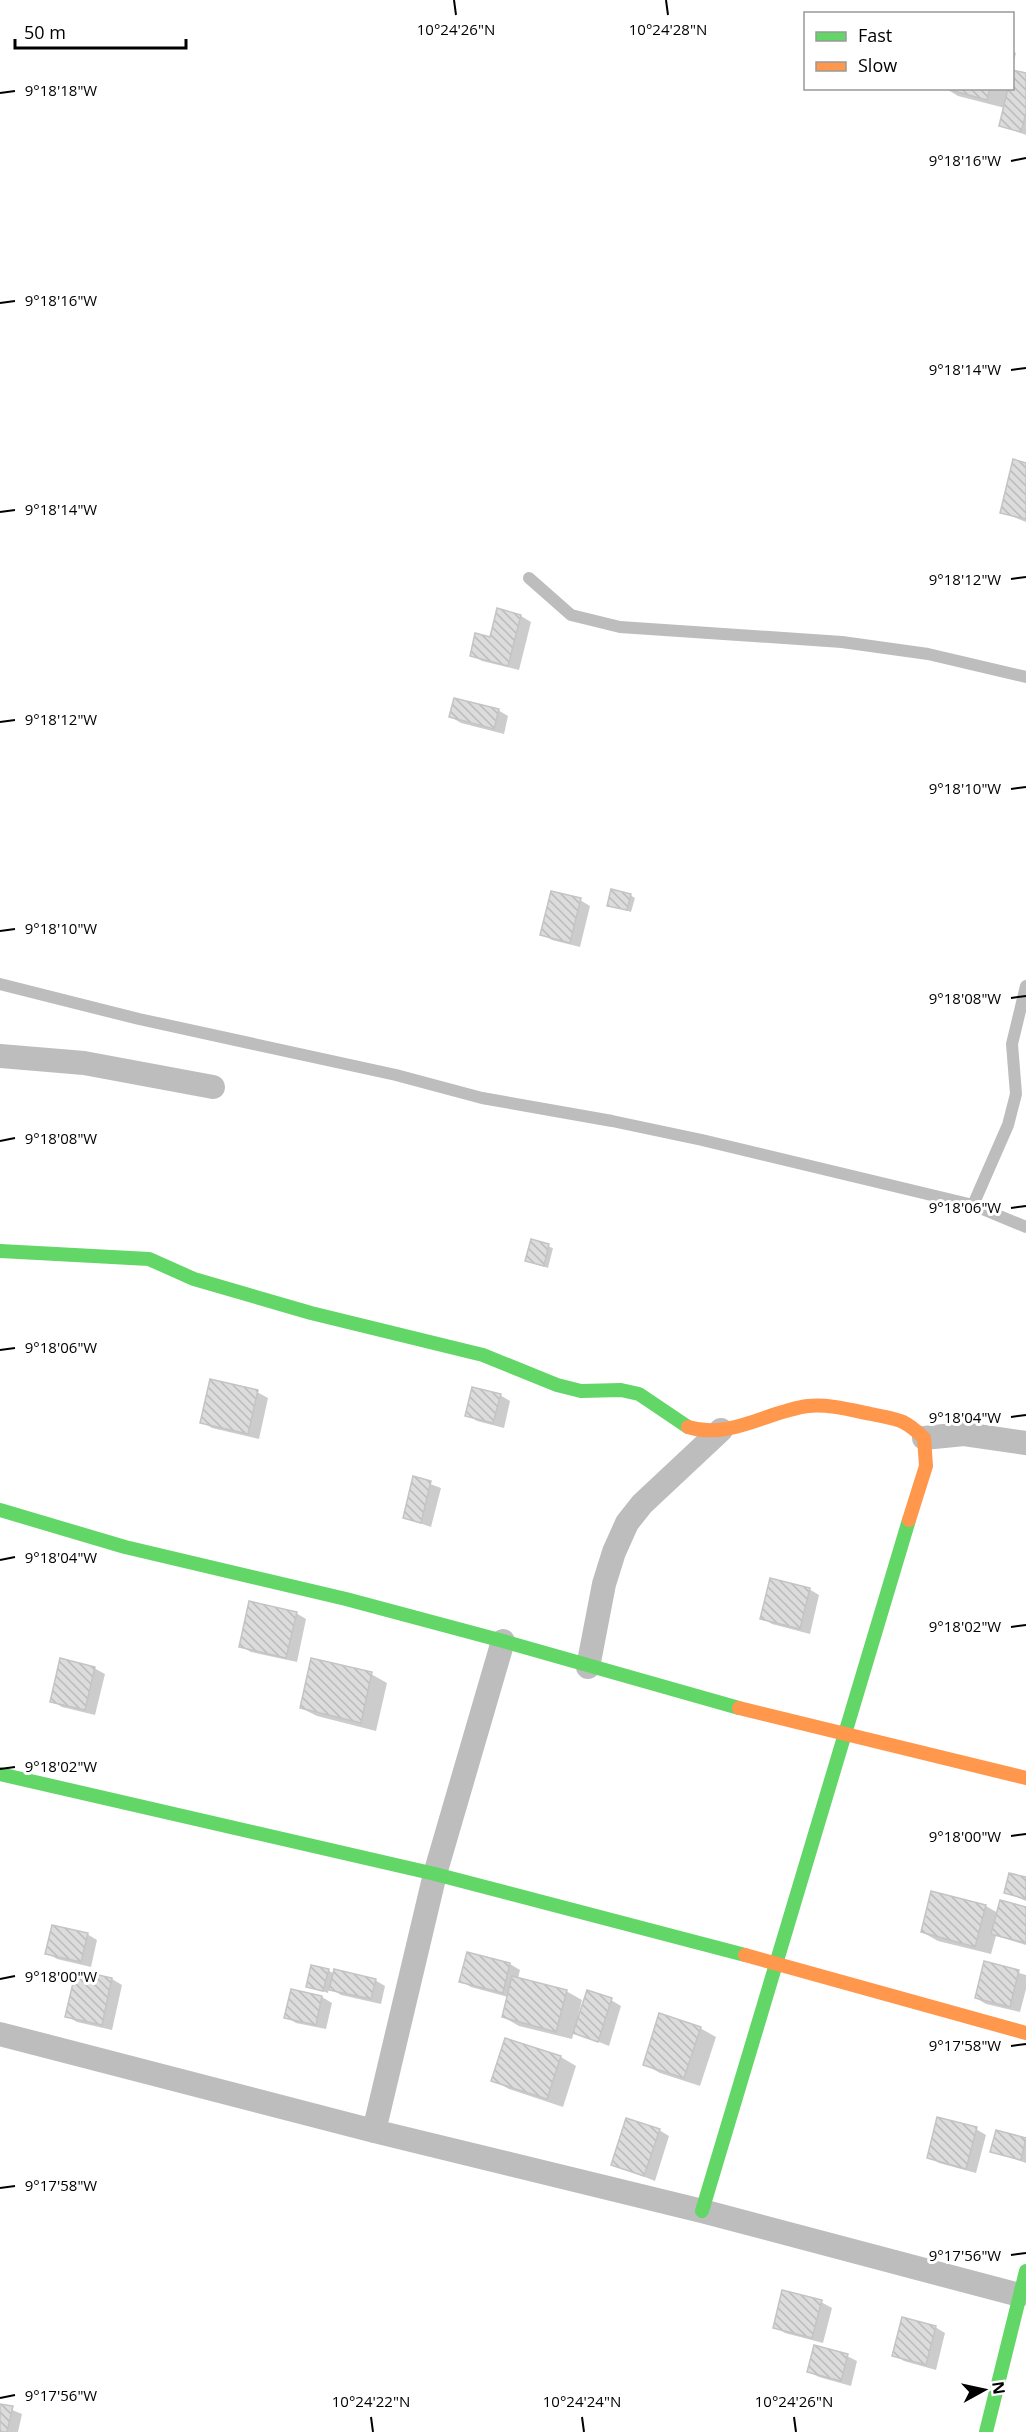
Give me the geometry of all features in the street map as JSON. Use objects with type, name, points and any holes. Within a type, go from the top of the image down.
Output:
[{"type":"street","points":[[0,1056],[84,1063],[213,1087]]},
{"type":"street","points":[[0,1251],[36,1255],[149,1259],[194,1279],[300,1310],[483,1355],[557,1385],[581,1391],[621,1390],[639,1394],[683,1425],[701,1431],[721,1430],[782,1411],[808,1406],[841,1408],[907,1422],[924,1438],[926,1466],[884,1598],[847,1733],[702,2211]]},
{"type":"street","points":[[588,1667],[604,1584],[614,1552],[627,1523],[642,1504],[721,1430]]},
{"type":"street","points":[[924,1438],[963,1434],[1026,1443]]},
{"type":"street","points":[[0,1510],[125,1547],[346,1599],[503,1641],[732,1707],[1026,1778]]},
{"type":"street","points":[[374,2132],[435,1874],[503,1641]]},
{"type":"street","points":[[0,1774],[435,1874],[777,1963],[1026,2032]]},
{"type":"street","points":[[0,2034],[374,2132],[702,2211],[1019,2295]]},
{"type":"street","points":[[986,2432],[1026,2271]]},
{"type":"lane","points":[[529,578],[571,615],[620,627],[842,642],[928,654],[1026,677]]},
{"type":"lane","points":[[0,984],[139,1019],[396,1075],[482,1098],[702,1140],[973,1205],[1026,1227]]},
{"type":"lane","points":[[973,1205],[1008,1125],[1016,1094],[1012,1044],[1026,986]]},
{"type":"building","points":[[1014,70],[1026,73],[1026,113],[1021,132],[999,126],[1008,90],[1014,90]]},
{"type":"building","points":[[950,90],[990,90],[987,100]]},
{"type":"building","points":[[1013,459],[1026,463],[1026,519],[1000,513]]},
{"type":"building","points":[[497,608],[521,615],[508,666],[470,656],[475,633],[490,637]]},
{"type":"building","points":[[454,698],[499,709],[494,729],[449,717]]},
{"type":"building","points":[[611,889],[631,894],[627,910],[607,906]]},
{"type":"building","points":[[551,891],[581,898],[570,943],[540,935]]},
{"type":"building","points":[[531,1239],[549,1244],[544,1266],[525,1261]]},
{"type":"building","points":[[210,1379],[258,1390],[248,1434],[200,1423]]},
{"type":"building","points":[[472,1387],[501,1394],[493,1423],[465,1416]]},
{"type":"building","points":[[413,1476],[431,1481],[421,1523],[403,1518]]},
{"type":"building","points":[[770,1578],[810,1588],[800,1629],[760,1619]]},
{"type":"building","points":[[249,1601],[297,1612],[286,1658],[239,1647]]},
{"type":"building","points":[[60,1658],[95,1667],[85,1710],[50,1702]]},
{"type":"building","points":[[311,1658],[372,1672],[361,1723],[300,1708]]},
{"type":"building","points":[[1009,1873],[1026,1877],[1026,1899],[1004,1893]]},
{"type":"building","points":[[931,1891],[986,1905],[975,1947],[921,1932]]},
{"type":"building","points":[[1000,1900],[1026,1907],[1026,1943],[991,1934]]},
{"type":"building","points":[[52,1925],[88,1933],[81,1962],[45,1954]]},
{"type":"building","points":[[467,1952],[510,1963],[503,1993],[459,1982]]},
{"type":"building","points":[[984,1961],[1019,1970],[1010,2007],[975,1998]]},
{"type":"building","points":[[311,1965],[329,1969],[323,1991],[306,1987]]},
{"type":"building","points":[[334,1969],[376,1979],[371,1999],[329,1990]]},
{"type":"building","points":[[76,1970],[112,1978],[102,2025],[65,2017]]},
{"type":"building","points":[[512,1976],[567,1990],[556,2032],[502,2017]]},
{"type":"building","points":[[291,1989],[322,1996],[316,2025],[284,2018]]},
{"type":"building","points":[[587,1990],[612,1998],[598,2042],[573,2033]]},
{"type":"building","points":[[659,2013],[701,2027],[684,2078],[643,2065]]},
{"type":"building","points":[[505,2038],[561,2056],[547,2099],[491,2081]]},
{"type":"building","points":[[937,2117],[977,2127],[966,2169],[927,2158]]},
{"type":"building","points":[[626,2118],[660,2129],[644,2176],[611,2165]]},
{"type":"building","points":[[996,2130],[1026,2138],[1021,2160],[990,2152]]},
{"type":"building","points":[[782,2290],[822,2300],[812,2338],[773,2328]]},
{"type":"building","points":[[902,2317],[936,2326],[926,2365],[892,2356]]},
{"type":"building","points":[[814,2345],[848,2354],[841,2381],[807,2372]]},
{"type":"building","points":[[0,2404],[13,2406],[7,2432],[0,2432]]},
{"type":"traffic: fast","points":[[0,1251],[149,1259],[194,1279],[311,1313],[483,1355],[557,1385],[581,1391],[621,1390],[639,1394],[688,1427]]},
{"type":"traffic: fast","points":[[0,1510],[125,1547],[346,1599],[503,1641],[739,1708]]},
{"type":"traffic: fast","points":[[702,2211],[909,1520]]},
{"type":"traffic: fast","points":[[0,1774],[435,1874],[745,1955]]},
{"type":"traffic: fast","points":[[986,2432],[1026,2271]]},
{"type":"traffic: slow","points":[[688,1427],[718,1430],[808,1406],[840,1408],[900,1421],[924,1438],[926,1466],[909,1520]]},
{"type":"traffic: slow","points":[[739,1708],[1026,1778]]},
{"type":"traffic: slow","points":[[745,1955],[1026,2033]]}]
